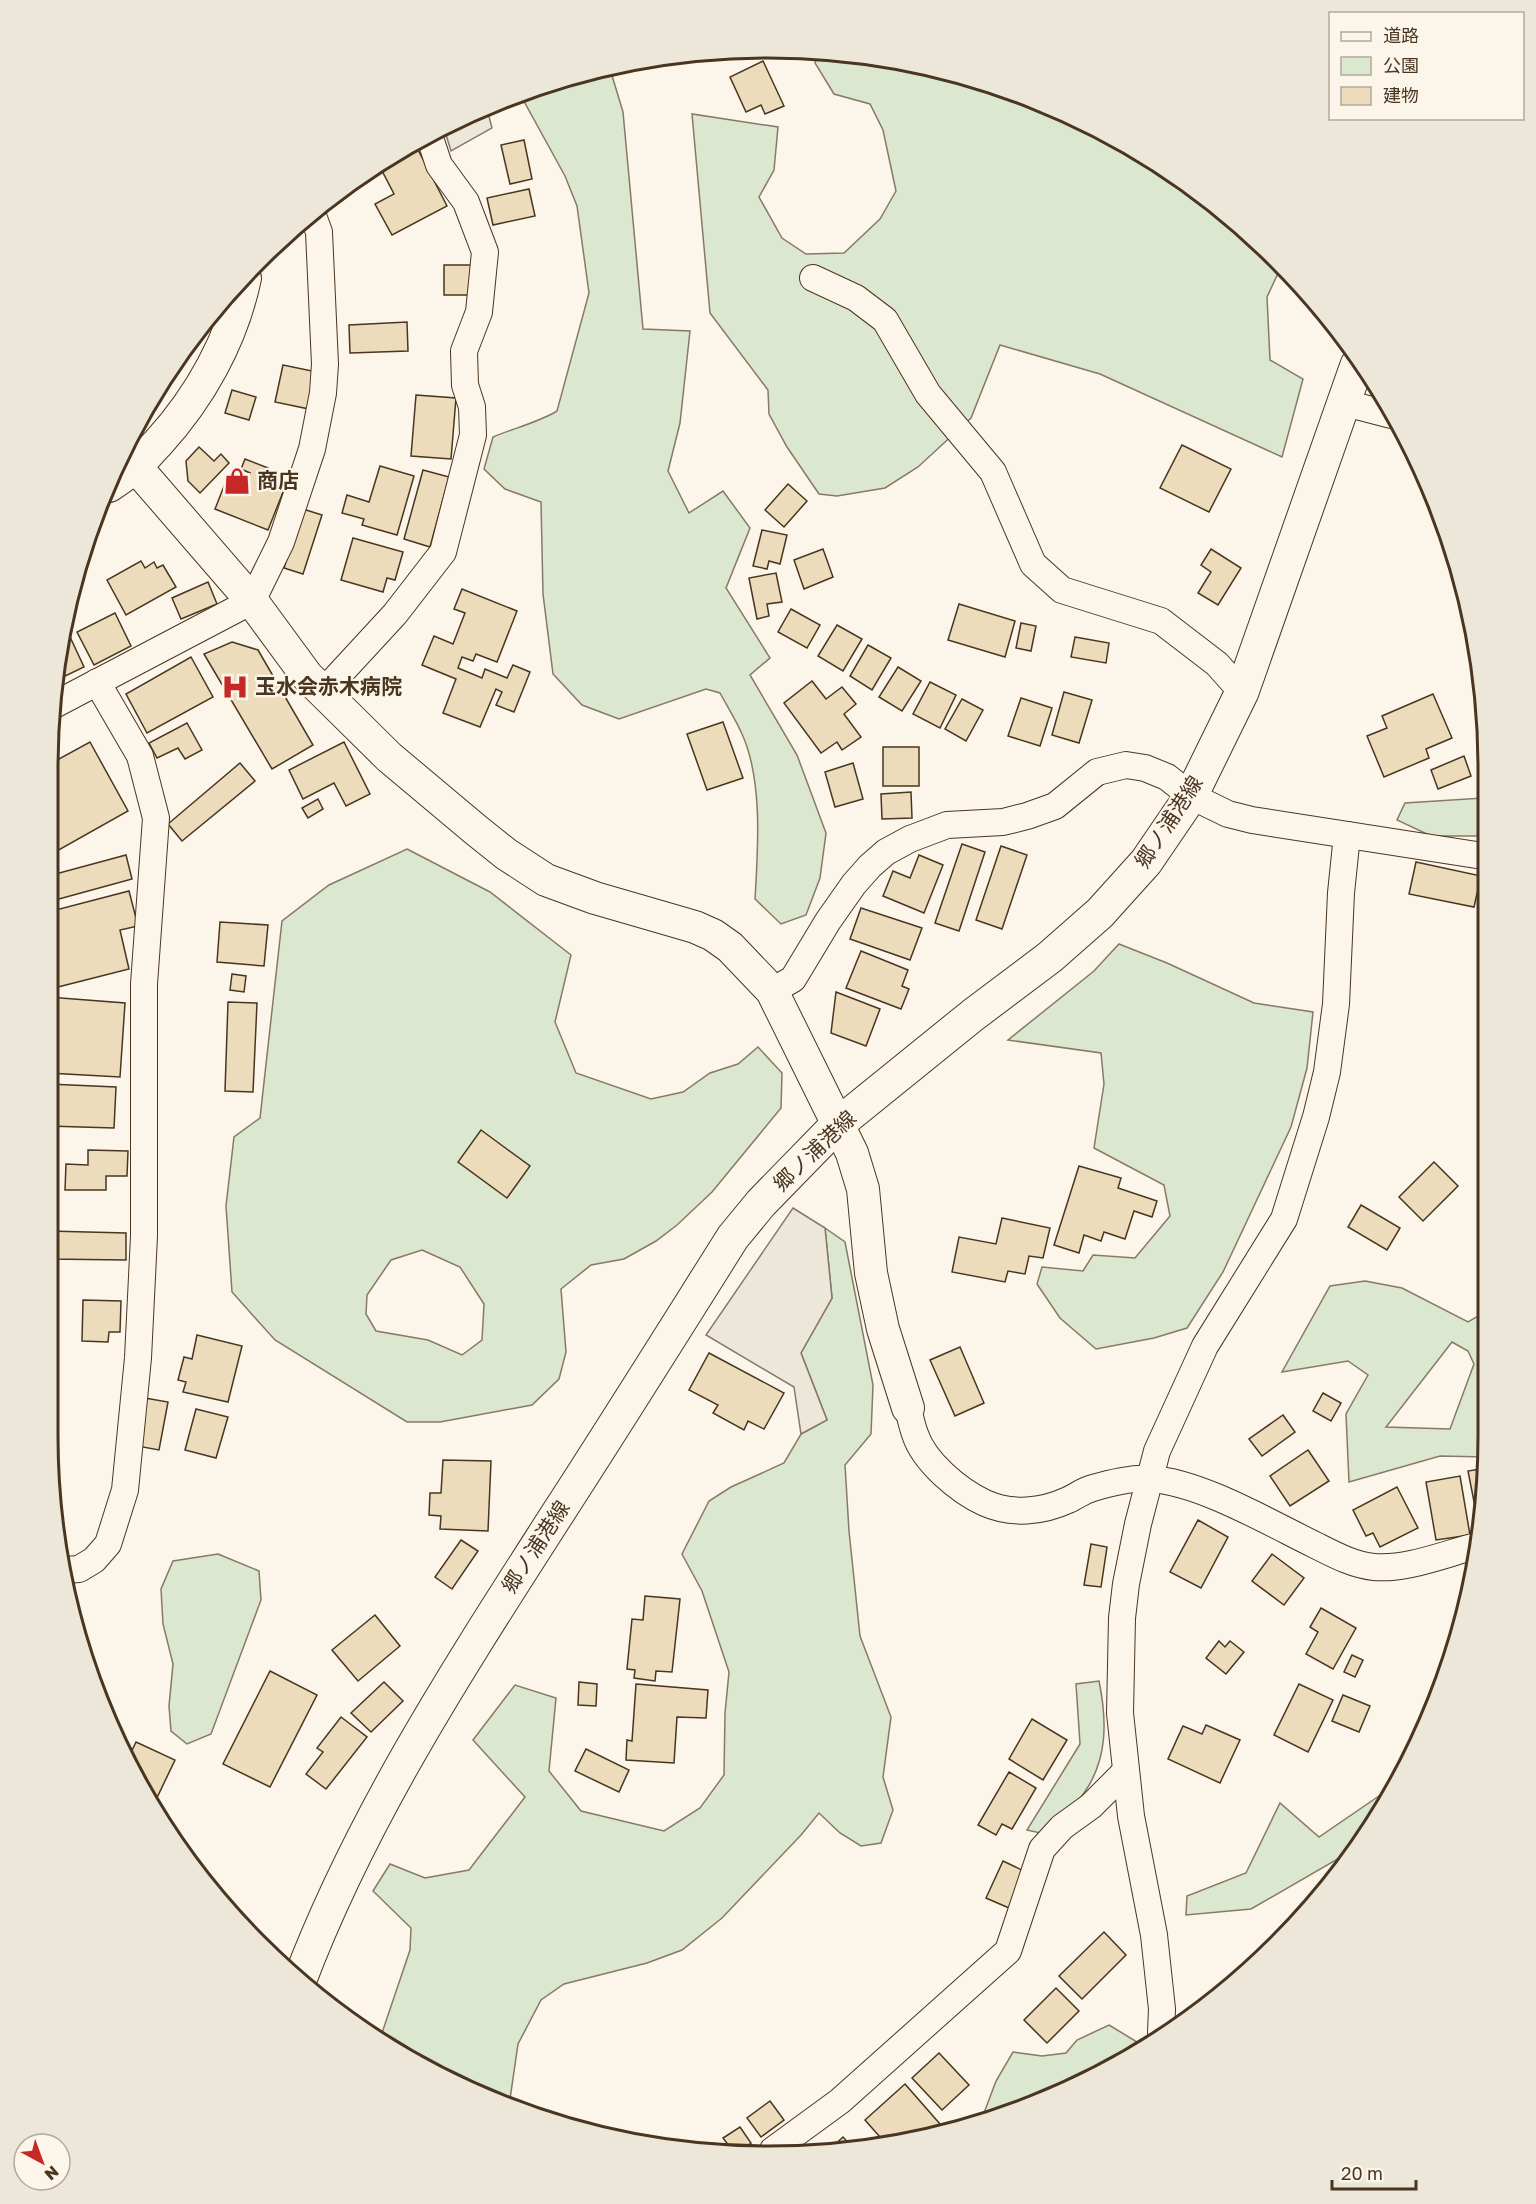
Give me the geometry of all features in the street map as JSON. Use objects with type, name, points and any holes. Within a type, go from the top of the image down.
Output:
[{"type":"main road","name":"郷ノ浦港線","points":[[303,1971],[315,1939],[350,1864],[428,1722],[482,1631],[734,1237],[761,1203],[837,1125],[974,1014],[1050,957],[1100,913],[1146,862],[1191,796],[1242,692],[1356,371]]},
{"type":"street","points":[[323,693],[395,614],[443,552],[473,435],[472,407],[465,385],[464,351],[479,312],[485,252],[466,202],[439,165],[432,144]]},
{"type":"street","points":[[62,701],[252,601],[281,542],[312,449],[323,393],[325,364],[319,232],[315,222]]},
{"type":"street","points":[[813,278],[856,298],[885,320],[928,394],[993,472],[1034,564],[1062,590],[1161,621],[1217,664],[1242,692]]},
{"type":"street","points":[[122,477],[136,466],[174,426],[205,381],[224,344],[242,292]]},
{"type":"street","points":[[1345,403],[1382,414]]},
{"type":"street","points":[[136,466],[252,601],[307,676],[388,757],[506,854],[546,880],[595,898],[696,927],[713,935],[730,946],[772,991],[852,1153],[862,1189],[871,1273],[883,1329],[915,1436],[929,1459],[951,1482],[985,1503],[1025,1511],[1049,1508],[1092,1488],[1151,1478],[1185,1485],[1239,1507],[1343,1559],[1373,1567],[1396,1567],[1468,1548]]},
{"type":"street","points":[[71,1570],[79,1569],[93,1560],[108,1544],[125,1490],[138,1358],[144,1236],[144,984],[156,818],[140,756],[97,682]]},
{"type":"street","points":[[772,991],[793,979],[828,921],[854,884],[886,852],[910,839],[947,825],[1003,822],[1055,806],[1097,772],[1126,765],[1145,768],[1167,777],[1191,796],[1228,814],[1252,820],[1478,855]]},
{"type":"street","points":[[1161,2026],[1162,2009],[1154,1935],[1132,1826],[1120,1713],[1122,1618],[1126,1584],[1157,1450],[1205,1346],[1284,1219],[1316,1118],[1327,1072],[1336,1004],[1341,893],[1347,835]]},
{"type":"street","points":[[779,2146],[840,2101],[1008,1951],[1042,1848],[1062,1827],[1091,1806],[1125,1772]]},
{"type":"green space","points":[[816,60],[906,72],[996,96],[1040,113],[1082,132],[1162,178],[1236,235],[1278,274],[1267,297],[1270,360],[1303,379],[1282,457],[1100,374],[1000,345],[971,418],[918,467],[885,488],[837,496],[819,494],[787,447],[769,414],[768,390],[710,313],[692,114],[778,127],[774,170],[759,197],[782,238],[806,254],[844,253],[880,219],[896,191],[883,130],[870,104],[834,94],[815,63]]},
{"type":"green space","points":[[612,76],[623,112],[643,329],[690,331],[680,423],[668,471],[689,513],[723,491],[750,528],[726,588],[770,658],[750,675],[797,755],[826,833],[820,878],[806,915],[781,924],[755,899],[757,815],[753,772],[742,734],[720,693],[706,689],[619,719],[582,705],[553,674],[543,594],[541,502],[505,489],[484,469],[493,437],[557,411],[589,293],[577,206],[565,176],[524,102]]},
{"type":"green space","points":[[1478,798],[1478,836],[1431,836],[1397,820],[1405,803]]},
{"type":"green space","points":[[407,849],[490,892],[571,955],[555,1022],[576,1073],[651,1099],[683,1092],[710,1073],[738,1064],[758,1047],[782,1073],[781,1108],[712,1192],[656,1241],[624,1259],[591,1265],[561,1289],[566,1352],[559,1379],[532,1405],[440,1422],[407,1422],[275,1340],[232,1292],[226,1206],[234,1137],[260,1118],[282,921],[329,885]],"holes":[[[422,1250],[460,1267],[484,1304],[482,1340],[462,1355],[428,1340],[376,1331],[366,1314],[367,1295],[391,1260]]]},
{"type":"green space","points":[[1119,944],[1167,963],[1254,1003],[1313,1012],[1307,1068],[1291,1127],[1223,1272],[1187,1328],[1154,1338],[1096,1349],[1060,1318],[1037,1284],[1042,1267],[1083,1271],[1093,1255],[1135,1258],[1170,1216],[1164,1185],[1094,1148],[1104,1084],[1101,1053],[1008,1040],[1094,971]]},
{"type":"green space","points":[[825,1228],[845,1242],[873,1385],[871,1434],[845,1465],[860,1636],[891,1717],[883,1777],[893,1810],[881,1843],[861,1846],[840,1833],[819,1813],[722,1918],[682,1950],[647,1963],[564,1984],[541,2000],[518,2044],[510,2097],[454,2072],[383,2031],[410,1950],[411,1928],[373,1891],[390,1864],[425,1878],[469,1870],[525,1797],[473,1740],[515,1685],[556,1698],[549,1771],[581,1811],[664,1831],[700,1808],[724,1775],[725,1713],[729,1672],[702,1591],[682,1554],[709,1501],[731,1487],[784,1463],[801,1434],[827,1420],[801,1353],[832,1298]]},
{"type":"green space","points":[[1365,1281],[1402,1288],[1468,1322],[1478,1316],[1477,1457],[1440,1456],[1349,1482],[1346,1414],[1368,1375],[1348,1361],[1282,1372],[1330,1286]],"holes":[[[1452,1342],[1468,1351],[1474,1364],[1450,1429],[1386,1427]]]},
{"type":"green space","points":[[218,1554],[259,1571],[261,1600],[211,1734],[187,1744],[171,1731],[169,1706],[173,1664],[163,1624],[161,1589],[173,1561]]},
{"type":"green space","points":[[1099,1681],[1104,1739],[1098,1767],[1092,1780],[1075,1804],[1045,1834],[1027,1830],[1080,1744],[1076,1684]]},
{"type":"green space","points":[[1379,1796],[1337,1859],[1251,1909],[1186,1915],[1187,1896],[1246,1873],[1280,1803],[1319,1837]]},
{"type":"green space","points":[[1109,2025],[1136,2042],[1082,2072],[1040,2091],[985,2111],[996,2081],[1013,2052],[1042,2056],[1066,2053],[1077,2040]]},
{"type":"shaded area","points":[[489,116],[492,128],[451,151],[446,136]]},
{"type":"shaded area","points":[[793,1208],[825,1228],[832,1298],[801,1353],[827,1420],[801,1434],[794,1387],[706,1335]]},
{"type":"building","points":[[763,61],[784,106],[765,114],[761,105],[746,112],[730,77]]},
{"type":"building","points":[[524,140],[532,179],[510,184],[501,145]]},
{"type":"building","points":[[419,151],[447,206],[392,235],[375,204],[394,194],[383,173]]},
{"type":"building","points":[[529,189],[535,216],[493,225],[487,198]]},
{"type":"building","points":[[444,265],[471,265],[471,295],[444,295]]},
{"type":"building","points":[[407,322],[408,351],[350,353],[349,325]]},
{"type":"building","points":[[283,365],[317,372],[309,409],[275,402]]},
{"type":"building","points":[[232,390],[256,397],[249,420],[225,413]]},
{"type":"building","points":[[416,395],[456,398],[451,459],[411,456]]},
{"type":"building","points":[[1182,445],[1231,469],[1209,512],[1160,488]]},
{"type":"building","points":[[199,447],[214,461],[221,454],[229,463],[200,493],[188,481],[186,461]]},
{"type":"building","points":[[245,459],[268,468],[263,478],[285,487],[268,530],[215,509],[226,481],[244,488],[250,473],[241,469]]},
{"type":"building","points":[[380,466],[414,476],[397,535],[362,525],[364,519],[342,513],[347,495],[369,502]]},
{"type":"building","points":[[423,470],[449,477],[430,547],[404,539]]},
{"type":"building","points":[[788,484],[807,501],[784,527],[765,510]]},
{"type":"building","points":[[303,509],[322,515],[303,574],[284,568]]},
{"type":"building","points":[[762,530],[787,535],[780,564],[769,561],[767,569],[753,566]]},
{"type":"building","points":[[353,538],[403,552],[395,580],[387,578],[383,592],[341,580]]},
{"type":"building","points":[[823,549],[833,577],[804,589],[794,560]]},
{"type":"building","points":[[1211,549],[1241,568],[1218,605],[1198,593],[1211,572],[1201,565]]},
{"type":"building","points":[[141,561],[145,568],[154,562],[157,568],[163,565],[176,587],[126,615],[107,580]]},
{"type":"building","points":[[776,573],[782,602],[767,604],[769,616],[757,619],[749,578]]},
{"type":"building","points":[[208,582],[217,604],[181,619],[172,598]]},
{"type":"building","points":[[462,589],[517,611],[497,662],[476,654],[473,661],[462,657],[458,668],[482,678],[485,669],[507,678],[513,665],[530,672],[514,712],[496,705],[502,692],[496,689],[480,727],[443,713],[456,679],[422,665],[434,636],[453,644],[465,613],[454,609]]},
{"type":"building","points":[[959,604],[1015,621],[1005,657],[948,640]]},
{"type":"building","points":[[791,609],[820,625],[807,648],[778,632]]},
{"type":"building","points":[[115,613],[131,646],[94,665],[77,632]]},
{"type":"building","points":[[1021,623],[1036,626],[1031,651],[1016,648]]},
{"type":"building","points":[[837,625],[862,639],[843,671],[818,656]]},
{"type":"building","points":[[1075,637],[1109,643],[1106,663],[1071,657]]},
{"type":"building","points":[[71,639],[84,667],[65,676],[65,675]]},
{"type":"building","points":[[232,642],[258,650],[313,745],[272,769],[204,654]]},
{"type":"building","points":[[868,645],[891,658],[872,690],[850,676]]},
{"type":"building","points":[[191,657],[213,697],[147,733],[126,694]]},
{"type":"building","points":[[898,667],[921,681],[902,711],[879,697]]},
{"type":"building","points":[[812,681],[826,699],[842,687],[856,704],[844,714],[861,737],[842,750],[837,742],[821,753],[784,703]]},
{"type":"building","points":[[930,682],[956,695],[940,728],[913,714]]},
{"type":"building","points":[[1064,692],[1092,700],[1079,743],[1052,735]]},
{"type":"building","points":[[1433,694],[1452,738],[1426,749],[1429,758],[1384,777],[1367,736],[1387,728],[1382,716]]},
{"type":"building","points":[[1021,698],[1052,708],[1040,746],[1008,736]]},
{"type":"building","points":[[962,699],[983,710],[966,741],[945,729]]},
{"type":"building","points":[[723,722],[743,778],[707,790],[687,734]]},
{"type":"building","points":[[187,723],[202,750],[185,759],[178,748],[157,758],[149,743]]},
{"type":"building","points":[[90,742],[128,811],[58,850],[58,768],[58,759]]},
{"type":"building","points":[[344,742],[370,794],[346,806],[334,783],[303,799],[289,770]]},
{"type":"building","points":[[883,747],[919,747],[919,786],[883,786]]},
{"type":"building","points":[[1464,756],[1471,776],[1438,789],[1431,770]]},
{"type":"building","points":[[240,763],[255,781],[182,841],[168,824]]},
{"type":"building","points":[[853,763],[863,799],[835,807],[825,772]]},
{"type":"building","points":[[911,792],[912,818],[882,819],[881,794]]},
{"type":"building","points":[[318,799],[323,809],[308,818],[302,808]]},
{"type":"building","points":[[962,844],[985,852],[959,931],[935,923]]},
{"type":"building","points":[[1001,846],[1027,855],[1002,929],[976,920]]},
{"type":"building","points":[[126,855],[132,879],[58,899],[58,873]]},
{"type":"building","points":[[919,855],[943,865],[924,913],[883,896],[893,871],[910,878]]},
{"type":"building","points":[[1416,862],[1478,875],[1474,907],[1409,894]]},
{"type":"building","points":[[129,891],[138,926],[120,930],[129,969],[58,987],[58,909]]},
{"type":"building","points":[[861,908],[922,928],[910,960],[850,939]]},
{"type":"building","points":[[220,922],[268,925],[264,966],[217,962]]},
{"type":"building","points":[[861,951],[908,970],[902,986],[909,989],[901,1009],[846,988]]},
{"type":"building","points":[[232,974],[246,976],[244,992],[230,990]]},
{"type":"building","points":[[836,992],[880,1009],[866,1046],[831,1033]]},
{"type":"building","points":[[58,998],[125,1003],[120,1077],[58,1074]]},
{"type":"building","points":[[228,1002],[257,1003],[253,1092],[225,1091]]},
{"type":"building","points":[[58,1084],[116,1087],[114,1128],[58,1126]]},
{"type":"building","points":[[481,1130],[530,1166],[507,1198],[458,1162]]},
{"type":"building","points":[[88,1150],[128,1151],[127,1176],[106,1176],[106,1190],[65,1190],[66,1164],[88,1165]]},
{"type":"building","points":[[1434,1162],[1458,1186],[1423,1221],[1399,1197]]},
{"type":"building","points":[[1079,1166],[1121,1178],[1118,1188],[1157,1201],[1152,1217],[1134,1211],[1125,1239],[1104,1232],[1101,1241],[1084,1235],[1079,1253],[1054,1245]]},
{"type":"building","points":[[1361,1205],[1400,1228],[1387,1250],[1348,1227]]},
{"type":"building","points":[[1002,1218],[1050,1228],[1043,1258],[1029,1256],[1025,1274],[1008,1271],[1005,1282],[952,1272],[959,1237],[996,1244]]},
{"type":"building","points":[[58,1231],[126,1233],[126,1260],[58,1259]]},
{"type":"building","points":[[83,1300],[121,1301],[120,1332],[109,1332],[108,1342],[82,1341]]},
{"type":"building","points":[[197,1335],[242,1346],[228,1402],[183,1392],[186,1382],[178,1380],[184,1357],[192,1359]]},
{"type":"building","points":[[960,1347],[984,1403],[955,1416],[930,1360]]},
{"type":"building","points":[[709,1353],[784,1393],[764,1429],[748,1421],[744,1430],[713,1413],[718,1405],[689,1390]]},
{"type":"building","points":[[1323,1393],[1341,1403],[1331,1421],[1313,1411]]},
{"type":"building","points":[[145,1398],[168,1402],[159,1450],[137,1446]]},
{"type":"building","points":[[196,1409],[228,1417],[216,1458],[185,1450]]},
{"type":"building","points":[[1283,1415],[1295,1432],[1262,1456],[1249,1439]]},
{"type":"building","points":[[1308,1450],[1329,1481],[1290,1506],[1270,1476]]},
{"type":"building","points":[[443,1460],[491,1461],[488,1531],[440,1529],[441,1516],[429,1515],[430,1493],[441,1493]]},
{"type":"building","points":[[1477,1470],[1474,1501],[1468,1471]]},
{"type":"building","points":[[1460,1476],[1470,1535],[1436,1540],[1426,1482]]},
{"type":"building","points":[[1397,1487],[1418,1528],[1380,1547],[1373,1533],[1366,1536],[1353,1510]]},
{"type":"building","points":[[1198,1520],[1228,1537],[1201,1588],[1170,1572]]},
{"type":"building","points":[[461,1540],[478,1551],[452,1589],[435,1577]]},
{"type":"building","points":[[1091,1544],[1107,1547],[1101,1587],[1084,1585]]},
{"type":"building","points":[[1272,1554],[1304,1578],[1284,1605],[1252,1581]]},
{"type":"building","points":[[645,1596],[680,1599],[672,1672],[656,1671],[655,1681],[634,1678],[635,1670],[627,1669],[632,1619],[643,1620]]},
{"type":"building","points":[[1321,1608],[1356,1628],[1333,1669],[1306,1654],[1318,1632],[1310,1627]]},
{"type":"building","points":[[375,1615],[400,1646],[358,1681],[332,1650]]},
{"type":"building","points":[[1219,1641],[1225,1647],[1230,1641],[1244,1652],[1226,1674],[1206,1658]]},
{"type":"building","points":[[1352,1655],[1363,1660],[1355,1677],[1344,1672]]},
{"type":"building","points":[[270,1671],[317,1695],[270,1787],[223,1764]]},
{"type":"building","points":[[384,1682],[403,1701],[371,1732],[351,1713]]},
{"type":"building","points":[[579,1682],[597,1684],[596,1706],[578,1705]]},
{"type":"building","points":[[636,1684],[708,1690],[706,1718],[677,1717],[674,1763],[626,1760],[627,1740],[632,1741]]},
{"type":"building","points":[[1299,1684],[1333,1700],[1308,1752],[1274,1735]]},
{"type":"building","points":[[1343,1695],[1370,1706],[1359,1732],[1332,1721]]},
{"type":"building","points":[[341,1717],[367,1737],[326,1789],[306,1774],[323,1752],[317,1748]]},
{"type":"building","points":[[1032,1719],[1067,1740],[1043,1780],[1009,1759]]},
{"type":"building","points":[[1206,1725],[1240,1740],[1220,1783],[1168,1759],[1183,1726],[1202,1734]]},
{"type":"building","points":[[136,1742],[175,1760],[157,1797],[154,1791],[132,1750]]},
{"type":"building","points":[[586,1749],[629,1770],[619,1792],[575,1771]]},
{"type":"building","points":[[1009,1772],[1036,1788],[1012,1829],[1002,1824],[996,1835],[978,1825]]},
{"type":"building","points":[[1003,1861],[1026,1872],[1009,1908],[986,1898]]},
{"type":"building","points":[[1104,1932],[1126,1955],[1082,1999],[1059,1976]]},
{"type":"building","points":[[1056,1988],[1079,2011],[1047,2043],[1024,2020]]},
{"type":"building","points":[[939,2053],[969,2085],[942,2110],[912,2078]]},
{"type":"building","points":[[905,2084],[940,2124],[879,2136],[865,2120]]},
{"type":"building","points":[[770,2101],[784,2120],[761,2137],[747,2118]]},
{"type":"building","points":[[740,2127],[751,2143],[748,2145],[728,2144],[723,2138]]},
{"type":"place","name":"商店","points":[[237,481]]},
{"type":"place","name":"玉水会赤木病院","points":[[235,687]]}]
